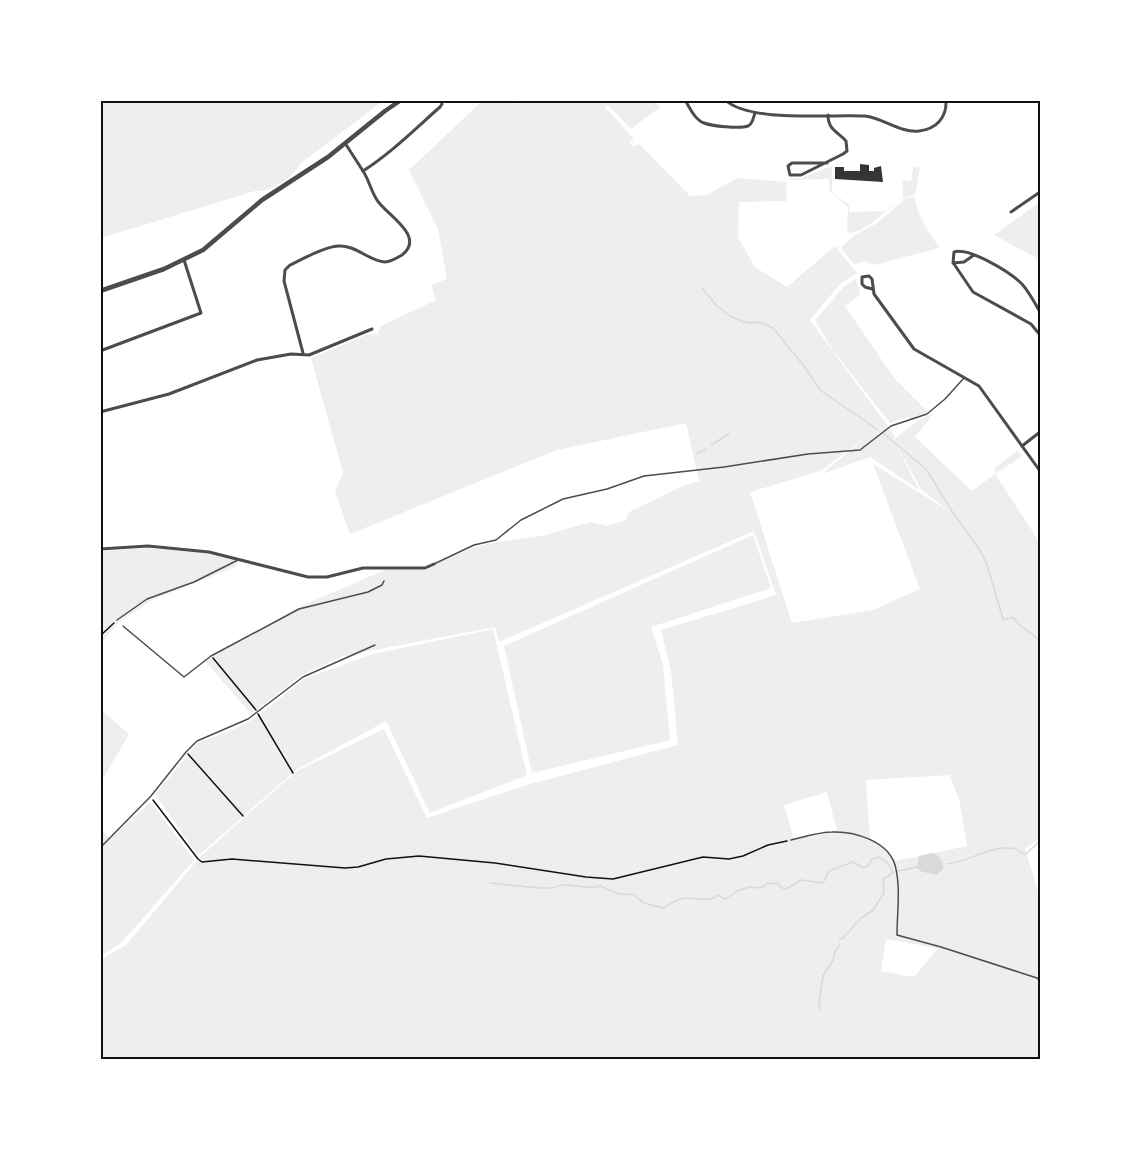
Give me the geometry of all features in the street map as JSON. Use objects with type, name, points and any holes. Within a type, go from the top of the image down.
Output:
[{"type":"street","points":[[100,291],[184,260],[203,250],[262,200],[311,169],[401,100]]},
{"type":"street","points":[[363,171],[384,158],[440,107],[441,100]]},
{"type":"street","points":[[685,100],[696,118],[703,123],[720,126],[747,126],[752,123],[755,113]]},
{"type":"street","points":[[724,100],[731,106],[755,113],[868,116],[909,131],[920,131],[939,123],[945,113],[946,100]]},
{"type":"street","points":[[826,163],[792,163],[788,166],[788,171],[790,175],[801,175],[826,163],[843,154],[848,146],[846,141],[832,130],[828,116]]},
{"type":"street","points":[[303,353],[284,281],[285,270],[290,265],[334,246],[348,247],[384,262],[404,254],[408,244],[405,230],[377,200],[363,171],[345,143]]},
{"type":"street","points":[[1011,212],[1041,192]]},
{"type":"street","points":[[1041,312],[1015,278],[974,255],[959,250],[954,252],[953,262],[973,292],[1031,324],[1041,335]]},
{"type":"street","points":[[953,262],[964,262],[974,255]]},
{"type":"street","points":[[100,351],[201,313],[184,260]]},
{"type":"street","points":[[872,289],[862,284],[862,277],[869,276],[872,279],[872,289],[914,349],[979,386],[1041,471]]},
{"type":"street","points":[[100,412],[169,394],[257,360],[303,353],[309,355],[372,329]]},
{"type":"street","points":[[1022,446],[1041,432]]},
{"type":"street","points":[[100,549],[148,546],[209,552],[308,577],[327,577],[363,568],[425,568],[434,564]]},
{"type":"lane","points":[[434,564],[474,545],[496,540],[521,520],[563,499],[607,489],[644,476],[808,454],[860,450],[891,426],[927,414],[945,399],[965,377]]},
{"type":"lane","points":[[117,620],[147,599],[194,582],[239,559]]},
{"type":"lane","points":[[123,626],[184,677],[211,656],[299,609],[368,592],[382,585],[384,581]]},
{"type":"lane","points":[[100,848],[151,796],[197,741],[248,719],[303,676],[375,645]]},
{"type":"lane","points":[[791,840],[833,832],[874,840],[887,850],[895,865],[898,892],[897,935],[941,947],[1041,981]]},
{"type":"path","points":[[100,636],[117,620]]},
{"type":"path","points":[[186,752],[243,816]]},
{"type":"path","points":[[151,796],[202,862],[244,860],[345,868],[358,867],[386,859],[418,856],[495,863],[613,879],[703,857],[729,859],[743,856],[768,845],[791,840]]},
{"type":"shaded area","points":[[101,100],[383,101],[301,163],[287,179],[275,187],[101,238]]},
{"type":"shaded area","points":[[526,100],[656,101],[660,107],[631,129],[608,105],[605,107],[634,139],[630,142],[633,147],[639,144],[690,196],[707,195],[737,178],[786,182],[787,201],[739,202],[738,237],[755,267],[787,287],[835,246],[857,273],[840,284],[810,320],[895,436],[893,440],[917,421],[934,413],[915,437],[972,491],[995,474],[1040,543],[1040,838],[1025,849],[1040,897],[1040,1059],[101,1059],[100,960],[126,945],[200,857],[297,771],[384,729],[427,818],[530,784],[678,745],[671,671],[661,630],[776,595],[754,531],[499,642],[495,627],[343,656],[302,675],[251,714],[205,661],[301,606],[385,570],[426,568],[475,547],[542,536],[591,522],[607,526],[626,520],[629,512],[683,486],[699,481],[686,423],[557,450],[350,534],[335,491],[343,473],[311,358],[366,335],[377,334],[381,326],[436,300],[431,285],[447,279],[438,229],[409,170],[482,101],[508,101],[517,104]],"holes":[[[865,438],[822,474],[870,457],[919,490],[896,444],[921,489],[949,511],[873,464],[920,589],[873,610],[792,623],[750,492],[820,471]],[[950,775],[960,803],[967,846],[895,861],[887,850],[870,838],[866,780]],[[827,792],[837,831],[794,839],[784,805]],[[886,939],[938,948],[914,977],[881,971]]]},
{"type":"shaded area","points":[[832,166],[832,192],[849,205],[849,212],[886,211],[866,227],[847,233],[848,207],[829,190],[829,179],[789,180],[801,178]]},
{"type":"shaded area","points":[[913,167],[920,168],[915,195],[896,203],[903,197],[902,180],[911,181]]},
{"type":"shaded area","points":[[915,197],[920,217],[940,248],[874,265],[865,261],[854,264],[841,248],[855,235],[877,223],[906,198]]},
{"type":"shaded area","points":[[1040,202],[1040,264],[1035,257],[994,235]]},
{"type":"shaded area","points":[[856,278],[860,295],[845,306],[894,378],[928,412],[890,423],[832,349],[815,320],[843,288]]},
{"type":"shaded area","points":[[1018,450],[1022,456],[995,474],[995,468]]},
{"type":"shaded area","points":[[753,535],[771,588],[651,627],[663,665],[670,740],[532,773],[504,646]]},
{"type":"shaded area","points":[[147,548],[209,553],[238,560],[235,567],[154,599],[119,622],[101,643],[101,551]]},
{"type":"shaded area","points":[[493,629],[527,775],[430,813],[386,721],[296,770],[198,856],[155,794],[198,743],[255,718],[304,679],[373,654]]},
{"type":"shaded area","points":[[101,710],[129,734],[101,782]]},
{"type":"shaded area","points":[[151,802],[194,860],[122,942],[101,956],[101,829],[110,839]]},
{"type":"shaded area","points":[[933,853],[940,858],[943,870],[936,875],[920,871],[917,867],[919,856]]},
{"type":"building","points":[[860,164],[869,165],[869,171],[874,171],[874,168],[881,166],[883,182],[835,179],[835,167],[844,167],[844,171],[860,171]]},
{"type":"waterway","points":[[702,288],[717,306],[730,316],[749,323],[759,322],[773,328],[820,390],[878,430]]},
{"type":"waterway","points":[[711,445],[729,434]]},
{"type":"waterway","points":[[884,434],[926,469],[981,552],[1003,619],[1014,618],[1040,643]]},
{"type":"waterway","points":[[697,454],[706,449]]},
{"type":"waterway","points":[[1018,850],[1023,854],[1027,853],[1040,841]]},
{"type":"waterway","points":[[947,864],[998,849],[1016,849]]},
{"type":"waterway","points":[[490,883],[543,888],[564,885],[601,886],[621,894],[634,894],[643,902],[663,908],[685,898],[705,900],[718,895],[725,899],[737,891],[749,887],[761,888],[768,883],[778,884],[786,889],[801,880],[823,883],[829,871],[853,862],[864,868],[871,860],[878,857],[887,862],[893,872]]},
{"type":"waterway","points":[[898,871],[917,867]]},
{"type":"waterway","points":[[839,939],[843,938],[861,918],[872,911],[884,893],[883,879],[894,872]]},
{"type":"waterway","points":[[820,1010],[823,976],[840,945]]}]
